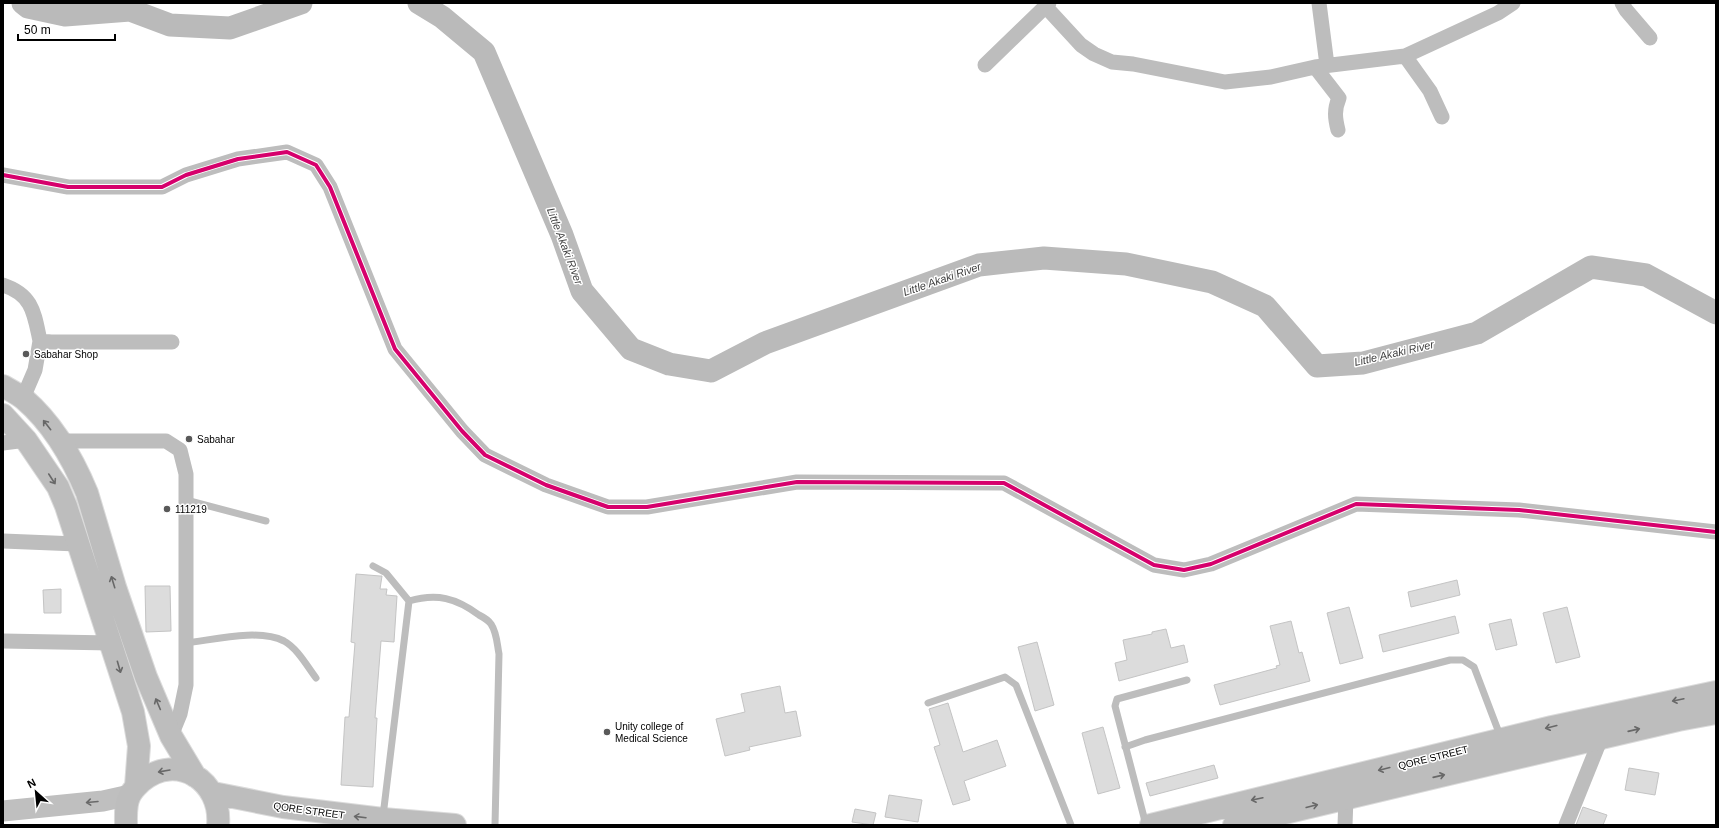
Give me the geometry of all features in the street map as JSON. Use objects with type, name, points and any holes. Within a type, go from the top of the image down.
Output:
[{"type":"main road","points":[[3,386],[23,398],[37,412],[60,442],[79,475],[87,493],[132,638],[171,736],[195,776]]},
{"type":"main road","points":[[3,415],[26,440],[58,487],[66,506],[77,544],[133,712],[139,746],[133,791],[125,810],[126,825]]},
{"type":"main road","name":"QORE STREET","points":[[1234,825],[1346,798],[1600,727],[1716,692]]},
{"type":"main road","name":"QORE STREET","points":[[1151,825],[1205,810],[1290,792],[1502,740],[1600,727],[1678,720],[1716,713]]},
{"type":"main road","points":[[133,791],[148,776],[164,770],[180,770],[195,776],[205,783],[213,793],[219,814],[218,825]]},
{"type":"main road","name":"QORE STREET","points":[[213,793],[283,808],[455,825]]},
{"type":"street","points":[[1319,3],[1321,66],[1339,98],[1335,106],[1334,115],[1338,130]]},
{"type":"street","points":[[985,65],[1047,4],[1081,45],[1094,54],[1112,62],[1133,64],[1225,82],[1271,77],[1321,66],[1405,56],[1498,13],[1513,3]]},
{"type":"street","points":[[1622,3],[1626,10],[1650,38]]},
{"type":"street","points":[[1405,56],[1430,91],[1442,117]]},
{"type":"street","points":[[3,175],[68,187],[162,187],[186,175],[238,158],[287,152],[316,165],[330,187],[395,349],[462,431],[485,455],[546,485],[608,507],[647,507],[797,482],[1004,483],[1154,565],[1184,570],[1211,564],[1356,504],[1519,510],[1716,532]]},
{"type":"street","points":[[3,285],[24,296],[32,309],[40,341],[35,370],[23,398]]},
{"type":"street","points":[[40,341],[172,342]]},
{"type":"street","points":[[3,443],[26,440]]},
{"type":"street","points":[[60,442],[166,441],[180,450],[186,474],[186,685],[180,714],[171,736]]},
{"type":"street","points":[[3,541],[77,544]]},
{"type":"street","points":[[3,641],[111,643]]},
{"type":"street","points":[[1566,825],[1600,727]]},
{"type":"street","points":[[3,811],[103,801],[133,791]]},
{"type":"street","points":[[1345,825],[1346,798]]},
{"type":"lane","points":[[186,500],[266,521]]},
{"type":"lane","points":[[373,566],[386,573],[399,586],[409,601],[383,819]]},
{"type":"lane","points":[[409,601],[425,596],[450,598],[475,612],[490,623],[496,634],[499,654],[495,825]]},
{"type":"lane","points":[[186,643],[250,635],[269,636],[284,641],[297,652],[316,678]]},
{"type":"lane","points":[[1125,747],[1145,740],[1450,660],[1463,660],[1474,667],[1502,740]]},
{"type":"lane","points":[[928,703],[1005,677],[1016,685],[1071,825]]},
{"type":"lane","points":[[1146,825],[1115,706],[1117,699],[1187,680]]},
{"type":"building","points":[[356,574],[382,576],[380,589],[387,589],[386,595],[397,596],[394,642],[381,641],[375,718],[377,718],[373,787],[341,785],[345,717],[349,717],[355,643],[351,642]]},
{"type":"building","points":[[1457,580],[1460,595],[1411,607],[1408,592]]},
{"type":"building","points":[[145,586],[170,586],[171,631],[146,632]]},
{"type":"building","points":[[61,589],[61,613],[44,613],[43,590]]},
{"type":"building","points":[[1349,607],[1363,658],[1340,664],[1327,613]]},
{"type":"building","points":[[1567,607],[1580,657],[1556,663],[1543,613]]},
{"type":"building","points":[[1455,616],[1459,633],[1383,652],[1379,635]]},
{"type":"building","points":[[1511,619],[1517,645],[1496,650],[1489,624]]},
{"type":"building","points":[[1291,621],[1299,653],[1302,652],[1310,681],[1220,705],[1214,685],[1277,668],[1276,666],[1280,665],[1270,626]]},
{"type":"building","points":[[1166,629],[1171,648],[1184,645],[1188,662],[1119,681],[1115,663],[1127,660],[1123,640],[1152,634],[1152,632]]},
{"type":"building","points":[[1037,642],[1054,705],[1035,711],[1018,647]]},
{"type":"building","points":[[780,686],[785,713],[796,711],[801,736],[749,747],[750,750],[725,756],[716,719],[745,712],[741,694]]},
{"type":"building","points":[[948,703],[963,752],[997,740],[1006,766],[964,781],[970,800],[953,805],[934,747],[940,745],[929,709]]},
{"type":"building","points":[[1103,727],[1120,788],[1098,794],[1082,733]]},
{"type":"building","points":[[1214,765],[1218,778],[1150,796],[1146,783]]},
{"type":"building","points":[[1629,768],[1659,773],[1655,795],[1625,790]]},
{"type":"building","points":[[889,795],[922,800],[918,822],[885,817]]},
{"type":"building","points":[[1583,807],[1607,815],[1603,825],[1576,825]]},
{"type":"building","points":[[855,809],[876,813],[873,825],[852,822]]},
{"type":"waterway","name":"Little Akaki River","points":[[23,3],[28,7],[65,15],[130,10],[170,25],[230,28],[301,3]]},
{"type":"waterway","name":"Little Akaki River","points":[[419,3],[442,17],[484,52],[562,235],[582,291],[631,349],[669,364],[711,371],[765,343],[979,265],[1044,258],[1126,264],[1212,282],[1265,306],[1317,366],[1363,363],[1477,333],[1591,267],[1646,275],[1716,313]]},
{"type":"cycle path","points":[[3,175],[68,187],[162,187],[186,175],[238,159],[287,152],[316,165],[330,187],[395,349],[462,431],[485,455],[546,485],[608,507],[647,507],[797,482],[1004,483],[1154,565],[1184,570],[1211,564],[1356,504],[1519,510],[1716,532]]},
{"type":"place","name":"Sabahar Shop","points":[[26,354]]},
{"type":"place","name":"Sabahar","points":[[189,439]]},
{"type":"place","name":"111219","points":[[167,509]]},
{"type":"place","name":"Unity college of Medical Science","points":[[607,732]]}]
